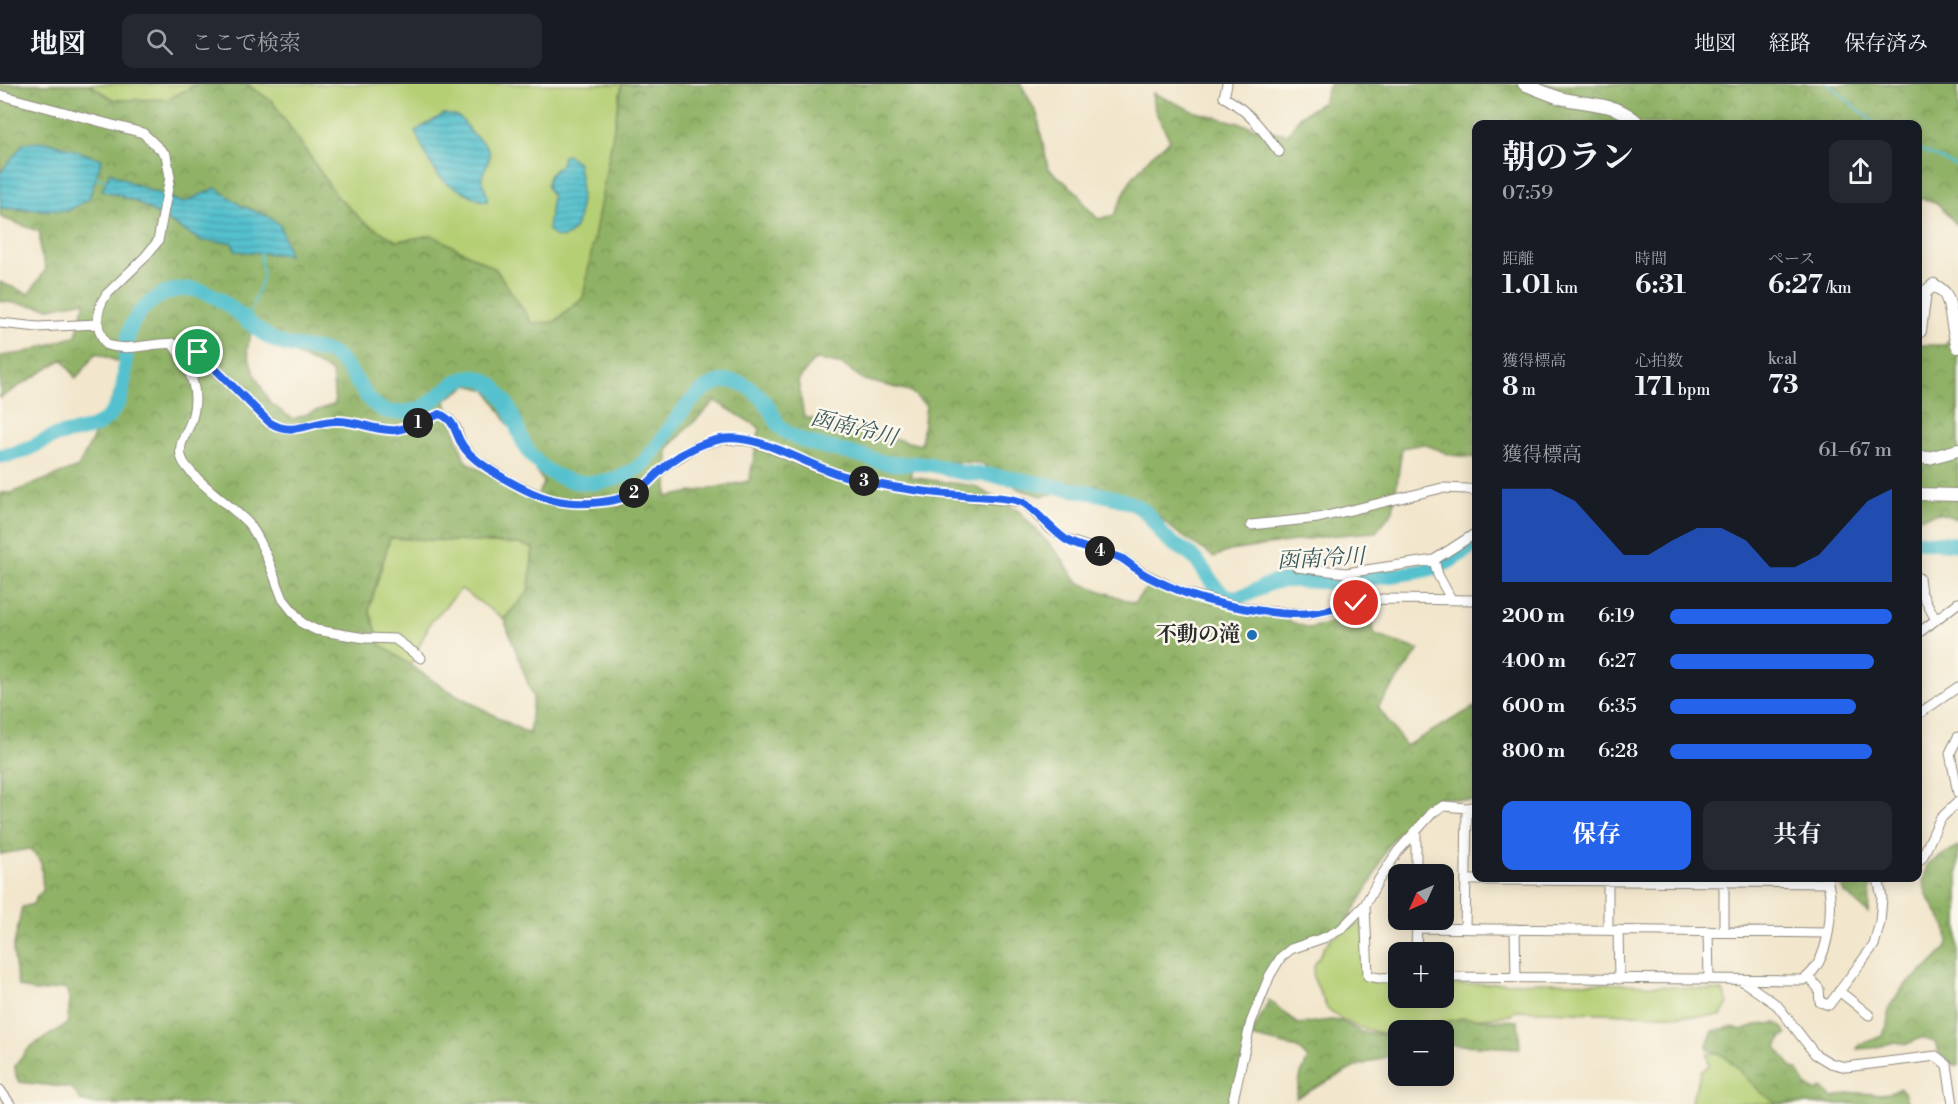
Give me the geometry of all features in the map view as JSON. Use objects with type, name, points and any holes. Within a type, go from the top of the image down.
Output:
[{"type":"street","points":[[1227,84],[1224,97],[1253,117],[1279,152]]},
{"type":"street","points":[[1524,84],[1560,98],[1616,109],[1625,112],[1635,120]]},
{"type":"street","points":[[0,95],[143,133],[166,155],[170,177],[158,241],[101,302],[97,324],[99,331],[107,345],[121,348],[162,343],[186,345],[198,352],[276,427],[287,430],[340,420],[385,430],[398,430],[440,414],[449,419],[456,428],[462,445],[475,459],[512,483],[551,500],[569,502],[616,501],[642,489],[667,465],[697,446],[724,439],[750,441],[771,447],[822,469],[872,483],[915,491],[1023,502],[1051,529],[1067,540],[1123,559],[1143,573],[1182,592],[1236,606],[1263,611],[1309,614],[1383,599],[1472,600]]},
{"type":"street","points":[[1922,315],[1925,291],[1934,285],[1945,293],[1949,304],[1953,334],[1958,347]]},
{"type":"street","points":[[0,323],[38,327],[97,324]]},
{"type":"street","points":[[172,343],[186,362],[195,386],[195,410],[180,444],[182,460],[195,475],[249,524],[258,538],[288,607],[302,623],[315,630],[365,638],[395,639],[421,658]]},
{"type":"street","points":[[1922,457],[1929,458],[1958,450]]},
{"type":"street","points":[[1251,525],[1318,518],[1442,488],[1472,491]]},
{"type":"street","points":[[1922,494],[1958,495]]},
{"type":"street","points":[[1297,567],[1346,573],[1434,560],[1472,536]]},
{"type":"street","points":[[1434,560],[1438,575],[1451,599]]},
{"type":"street","points":[[1922,594],[1936,620]]},
{"type":"street","points":[[1922,630],[1958,603]]},
{"type":"street","points":[[1922,712],[1958,687]]},
{"type":"street","points":[[1958,737],[1950,753],[1958,794]]},
{"type":"street","points":[[1922,858],[1940,819],[1958,802]]},
{"type":"street","points":[[1232,1104],[1251,1022],[1275,965],[1291,949],[1326,937],[1341,929],[1365,905],[1398,851],[1439,807],[1444,806],[1472,807],[1465,928]]},
{"type":"street","points":[[1416,831],[1416,864]]},
{"type":"street","points":[[1466,880],[1472,880]]},
{"type":"street","points":[[1608,882],[1619,979]]},
{"type":"street","points":[[1724,882],[1724,931]]},
{"type":"street","points":[[1454,977],[1797,981],[1809,977],[1815,969],[1828,933],[1831,910],[1828,882]]},
{"type":"street","points":[[1809,977],[1819,989],[1820,1002],[1828,1005],[1874,945],[1880,922],[1882,897],[1879,882]]},
{"type":"street","points":[[1365,905],[1368,976],[1388,978]]},
{"type":"street","points":[[1454,927],[1828,933]]},
{"type":"street","points":[[1515,929],[1516,978]]},
{"type":"street","points":[[1708,931],[1709,979]]},
{"type":"street","points":[[1742,980],[1777,1005],[1815,1054],[1830,1063],[1846,1067],[1936,1056],[1947,1065],[1953,1104]]},
{"type":"street","points":[[1839,991],[1869,1015]]},
{"type":"street","points":[[0,1090],[9,1104]]},
{"type":"green space","points":[[0,84],[646,84],[638,196],[560,343]]},
{"type":"green space","points":[[0,84],[89,84],[114,100],[169,99],[197,84],[246,84],[272,101],[337,196],[364,222],[397,241],[432,235],[496,269],[532,323],[554,322],[583,298],[622,84],[1021,84],[1037,114],[1048,168],[1079,194],[1084,204],[1098,219],[1114,215],[1130,181],[1151,156],[1170,140],[1155,111],[1153,93],[1193,111],[1288,134],[1300,116],[1323,102],[1329,84],[1958,84],[1958,226],[1938,204],[1922,199],[1922,120],[1472,120],[1472,458],[1451,455],[1424,444],[1402,448],[1393,511],[1376,532],[1327,536],[1230,551],[1214,557],[1175,531],[1145,504],[1097,485],[1042,496],[1019,489],[981,463],[914,460],[910,477],[974,486],[1019,511],[1060,556],[1077,582],[1134,603],[1148,586],[1234,603],[1309,628],[1369,614],[1375,635],[1419,650],[1378,707],[1406,746],[1472,708],[1472,801],[1442,797],[1418,809],[1387,847],[1372,881],[1344,926],[1277,958],[1247,1041],[1233,1104],[93,1104],[81,1101],[72,1088],[19,1082],[16,1076],[15,1066],[30,1047],[67,1024],[70,1001],[66,988],[36,992],[18,986],[13,950],[22,907],[33,904],[43,891],[41,861],[30,849],[0,854],[0,493],[11,493],[78,467],[106,413],[126,365],[96,353],[76,379],[63,359],[0,398],[0,356],[23,353],[76,336],[85,301],[50,308],[0,301],[0,282],[29,294],[46,269],[40,251],[40,232],[0,217],[0,208],[68,211],[89,199],[101,159],[25,143],[0,173]],"holes":[[[110,172],[131,183],[183,203],[216,188],[242,206],[267,216],[231,242],[202,241],[135,201],[103,190]],[[251,332],[332,372],[335,404],[293,419],[270,403],[254,373],[247,350]],[[813,361],[843,365],[864,380],[910,391],[926,406],[921,445],[804,417],[798,381]],[[468,385],[487,390],[544,483],[534,501],[465,461],[445,400]],[[715,401],[760,428],[749,481],[667,497],[668,448]],[[390,538],[519,544],[533,548],[529,591],[504,619],[533,697],[529,734],[444,688],[381,645],[369,609]]]},
{"type":"green space","points":[[1958,331],[1958,519],[1939,513],[1922,517],[1922,345],[1944,345]]},
{"type":"green space","points":[[390,538],[519,544],[533,548],[529,591],[504,619],[461,589],[430,623],[410,666],[381,645],[369,609]]},
{"type":"green space","points":[[1958,846],[1958,1066],[1954,1066],[1939,1053],[1935,1042],[1921,1038],[1907,1044],[1895,1042],[1873,1048],[1857,1049],[1859,1045],[1882,1036],[1887,1026],[1889,1007],[1905,985],[1945,950],[1948,943],[1946,927],[1928,897],[1923,883],[1927,864]]},
{"type":"green space","points":[[1840,882],[1870,882],[1868,913],[1844,892]]},
{"type":"green space","points":[[1363,922],[1366,979],[1388,983],[1388,1008],[1454,1008],[1454,986],[1514,983],[1653,985],[1723,991],[1728,1003],[1721,1016],[1515,1010],[1511,1015],[1454,1022],[1388,1020],[1388,1034],[1384,1034],[1358,1027],[1341,1019],[1327,1008],[1313,977],[1314,966],[1331,938]]},
{"type":"green space","points":[[1269,1000],[1298,1024],[1341,1021],[1361,1032],[1388,1035],[1388,1056],[1357,1066],[1296,1098],[1301,1074],[1308,1059],[1298,1048],[1251,1037]]},
{"type":"green space","points":[[1461,1018],[1518,1021],[1520,1048],[1454,1045],[1454,1020]]},
{"type":"green space","points":[[1776,1023],[1787,1034],[1781,1038],[1777,1048],[1792,1068],[1797,1069],[1806,1086],[1816,1091],[1822,1088],[1833,1098],[1854,1093],[1885,1094],[1900,1088],[1907,1101],[1905,1104],[1777,1104],[1761,1092],[1730,1061],[1708,1050],[1707,1044],[1713,1031],[1732,1027],[1742,1030],[1756,1025]]},
{"type":"green space","points":[[1723,1052],[1778,1104],[1690,1104],[1701,1072],[1709,1065],[1707,1054]]},
{"type":"water","points":[[444,114],[455,116],[464,122],[472,134],[488,149],[490,156],[482,179],[487,201],[482,201],[446,183],[428,160],[415,131]]},
{"type":"water","points":[[49,142],[102,159],[89,199],[68,211],[0,208],[0,173],[24,143]]},
{"type":"water","points":[[568,155],[578,163],[579,216],[571,233],[559,237],[548,230],[552,196],[547,184],[549,176],[561,164],[563,156]]},
{"type":"water","points":[[110,172],[131,183],[183,203],[216,188],[242,206],[267,216],[280,225],[289,255],[236,251],[231,242],[202,241],[135,201],[102,190]]},
{"type":"waterway","points":[[1828,84],[1871,120]]},
{"type":"waterway","points":[[1922,150],[1958,167]]},
{"type":"waterway","points":[[94,177],[108,181]]},
{"type":"waterway","points":[[247,322],[263,276],[260,250]]},
{"type":"waterway","name":"函南冷川","points":[[0,456],[20,452],[50,438],[84,430],[102,422],[112,412],[122,390],[127,341],[137,315],[162,295],[177,290],[192,289],[206,292],[218,299],[265,335],[278,342],[332,354],[345,364],[371,401],[386,411],[419,409],[454,383],[472,377],[482,379],[501,395],[532,456],[551,473],[567,480],[592,483],[608,481],[637,468],[648,458],[696,396],[710,386],[726,381],[743,384],[757,394],[786,432],[812,443],[885,462],[933,465],[959,472],[1011,478],[1098,494],[1128,502],[1142,509],[1167,539],[1193,557],[1212,583],[1227,596],[1244,596],[1282,581],[1346,581],[1420,571],[1446,563],[1472,546]]},
{"type":"waterway","name":"函南冷川","points":[[1922,541],[1958,544]]},
{"type":"place","name":"不動の滝","points":[[1252,635]]},
{"type":"route","points":[[198,352],[276,427],[287,430],[340,420],[385,430],[398,430],[440,414],[449,419],[456,428],[462,445],[475,459],[512,483],[551,500],[616,501],[642,489],[681,454],[697,446],[724,439],[750,441],[841,475],[872,483],[915,491],[1023,502],[1051,529],[1067,540],[1123,559],[1143,573],[1182,592],[1203,599],[1263,611],[1309,614],[1356,603]]}]
